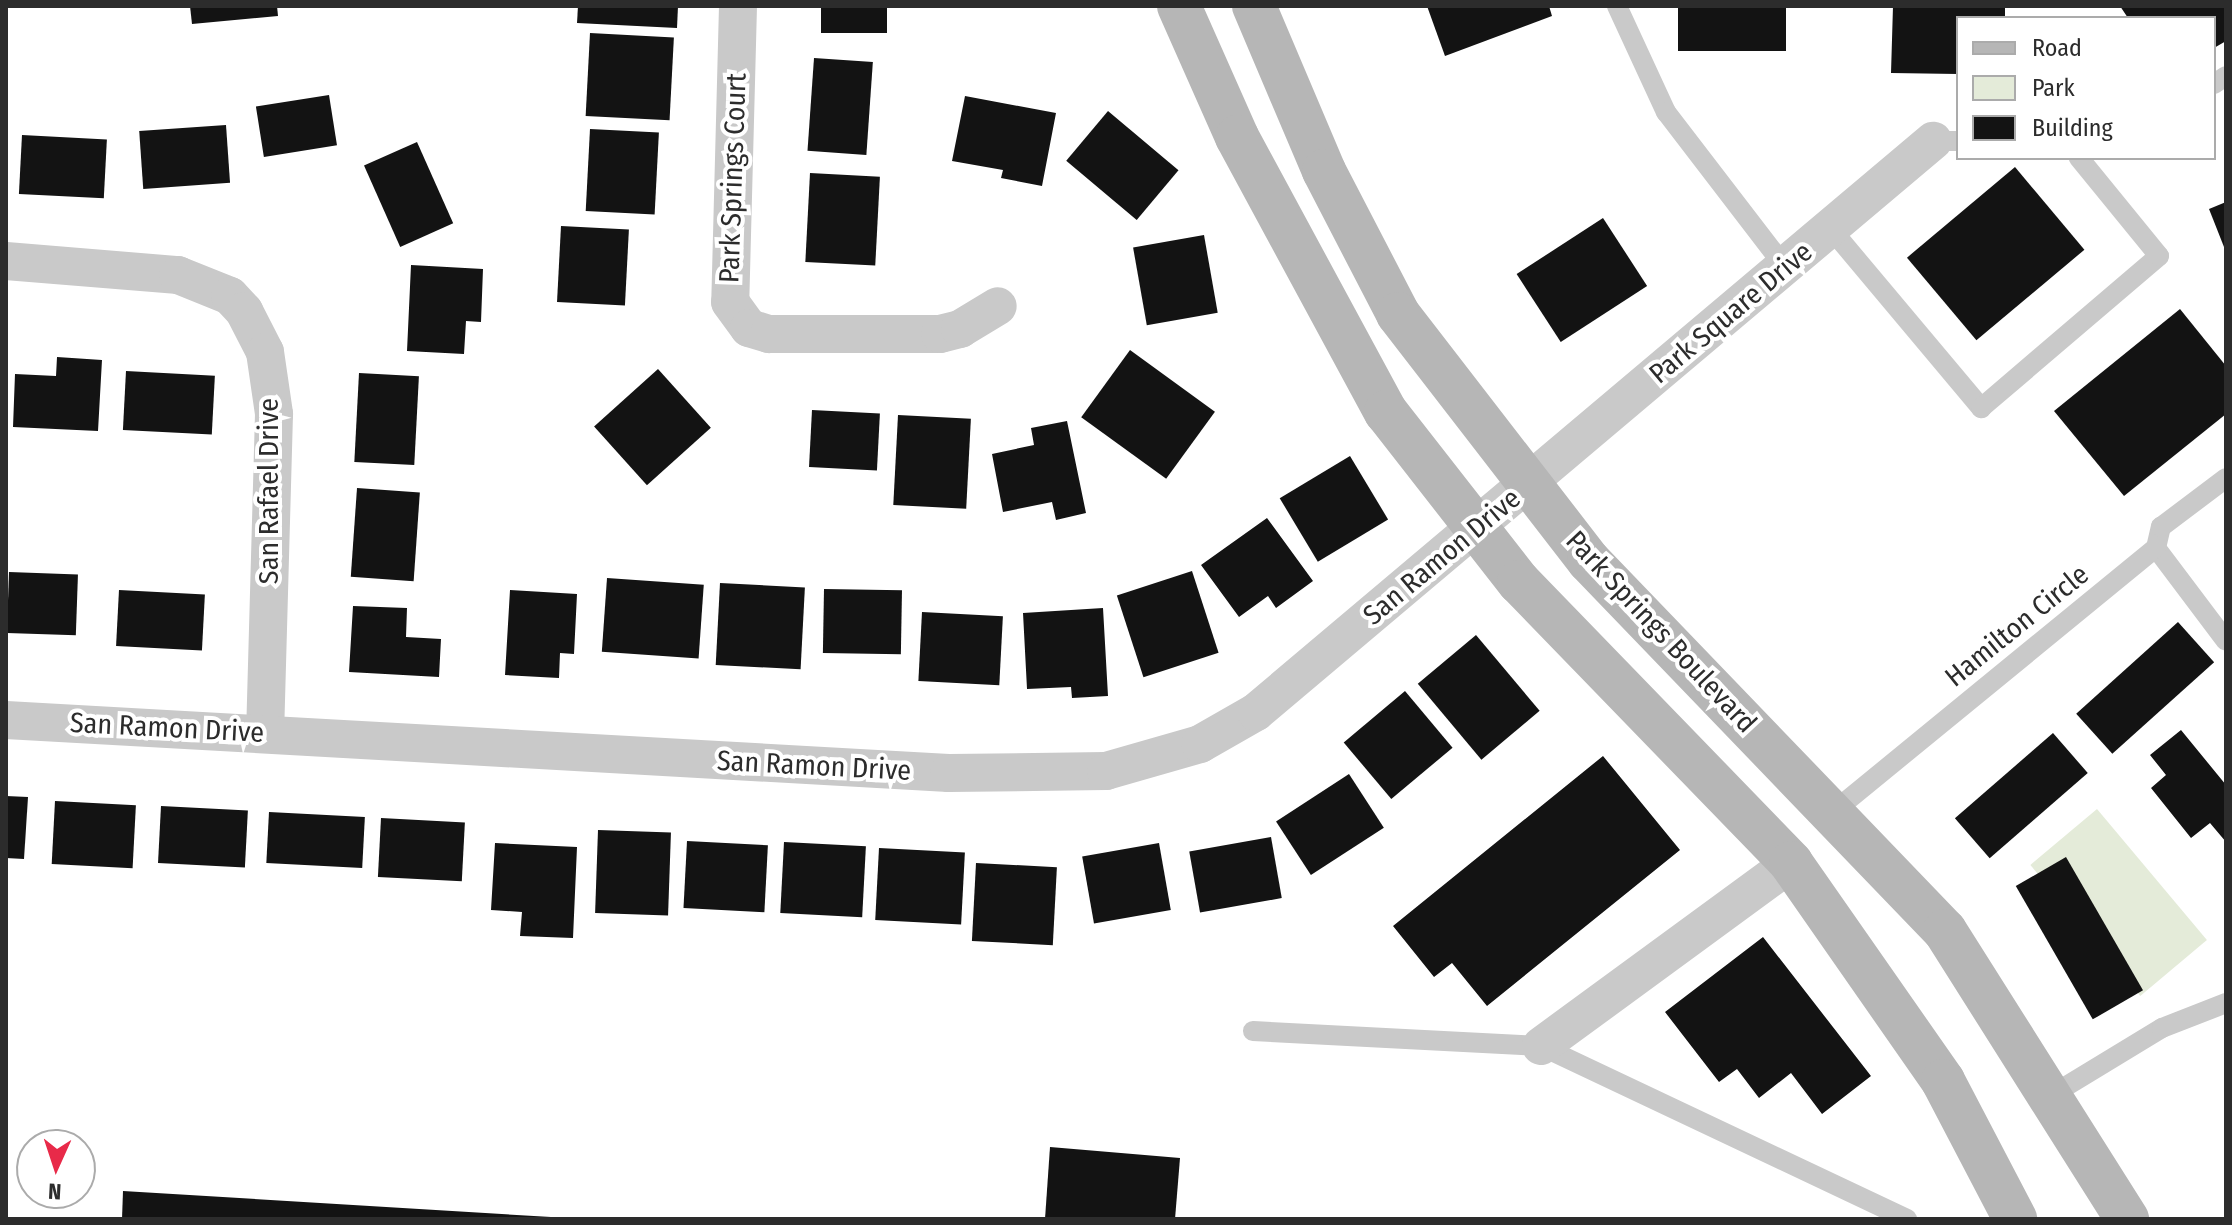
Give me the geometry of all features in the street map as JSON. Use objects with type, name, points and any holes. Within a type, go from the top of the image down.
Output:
[{"type":"main road","points":[[1179,6],[1237,137],[1386,412],[1519,582],[1791,863],[1943,1081],[2015,1219]]},
{"type":"main road","name":"Park Springs Boulevard","points":[[1254,6],[1324,171],[1398,314],[1529,484],[1665,645],[1833,812],[1945,931],[2127,1219]]},
{"type":"street","name":"Park Springs Court","points":[[738,6],[730,302],[749,328],[769,334],[940,334],[960,329],[998,306]]},
{"type":"street","name":"Park Square Drive","points":[[1529,484],[1831,229],[1946,141]]},
{"type":"street","name":"San Rafael Drive","points":[[6,261],[178,275],[230,296],[244,311],[265,352],[274,414],[265,733]]},
{"type":"street","name":"San Ramon Drive","points":[[6,720],[949,773],[1106,771],[1200,744],[1256,712],[1529,484]]},
{"type":"street","points":[[1541,1046],[1791,863]]},
{"type":"lane","points":[[1617,6],[1666,112],[1785,267]]},
{"type":"lane","points":[[1831,229],[1981,408],[2159,256],[2091,162]]},
{"type":"lane","name":"Hamilton Circle","points":[[1833,812],[2156,548],[2161,527],[2226,478]]},
{"type":"lane","points":[[2156,548],[2226,641]]},
{"type":"lane","points":[[2050,1096],[2162,1028],[2226,1003]]},
{"type":"lane","points":[[1253,1031],[1541,1046],[1907,1219]]},
{"type":"green space","points":[[2097,809],[2207,940],[2140,996],[2030,865]]},
{"type":"building","points":[[190,6],[277,6],[278,16],[192,24]]},
{"type":"building","points":[[578,6],[678,6],[677,28],[577,23]]},
{"type":"building","points":[[821,6],[887,6],[887,33],[821,33]]},
{"type":"building","points":[[1427,6],[1549,6],[1552,16],[1445,56]]},
{"type":"building","points":[[1678,6],[1786,6],[1786,51],[1678,51]]},
{"type":"building","points":[[1893,6],[2005,6],[2005,16],[1956,16],[1956,74],[1891,73]]},
{"type":"building","points":[[2120,6],[2226,6],[2226,41],[2216,47],[2216,16],[2127,16]]},
{"type":"building","points":[[590,33],[674,37],[670,120],[586,116]]},
{"type":"building","points":[[814,58],[873,62],[866,155],[808,151]]},
{"type":"building","points":[[329,95],[337,145],[264,157],[256,107]]},
{"type":"building","points":[[965,96],[1056,113],[1042,186],[1001,178],[1003,170],[952,161]]},
{"type":"building","points":[[1108,111],[1178,170],[1137,220],[1066,161]]},
{"type":"building","points":[[226,125],[230,183],[143,189],[139,131]]},
{"type":"building","points":[[590,129],[659,133],[655,214],[586,211]]},
{"type":"building","points":[[22,135],[107,139],[104,198],[19,194]]},
{"type":"building","points":[[417,142],[453,223],[400,247],[364,166]]},
{"type":"building","points":[[2015,167],[2084,250],[1976,340],[1907,258]]},
{"type":"building","points":[[810,173],[880,177],[875,266],[805,262]]},
{"type":"building","points":[[2226,202],[2226,252],[2209,209]]},
{"type":"building","points":[[1603,218],[1647,286],[1561,342],[1517,274]]},
{"type":"building","points":[[561,226],[629,230],[625,305],[557,302]]},
{"type":"building","points":[[1204,235],[1218,313],[1147,325],[1133,248]]},
{"type":"building","points":[[411,265],[483,269],[481,322],[466,321],[464,354],[407,351]]},
{"type":"building","points":[[2180,309],[2226,366],[2226,414],[2124,496],[2054,411]]},
{"type":"building","points":[[1130,350],[1215,412],[1166,479],[1081,417]]},
{"type":"building","points":[[57,357],[102,360],[98,431],[13,427],[15,374],[56,376]]},
{"type":"building","points":[[658,369],[711,428],[647,485],[594,427]]},
{"type":"building","points":[[126,371],[215,376],[212,435],[123,430]]},
{"type":"building","points":[[359,373],[419,376],[414,465],[354,462]]},
{"type":"building","points":[[812,410],[880,414],[877,470],[809,467]]},
{"type":"building","points":[[898,415],[971,419],[966,509],[893,505]]},
{"type":"building","points":[[1067,421],[1086,513],[1056,520],[1052,502],[1003,512],[992,454],[1034,445],[1031,428]]},
{"type":"building","points":[[1350,456],[1388,519],[1318,562],[1280,498]]},
{"type":"building","points":[[357,488],[420,492],[414,581],[351,577]]},
{"type":"building","points":[[1267,518],[1313,581],[1276,608],[1268,596],[1239,617],[1201,565]]},
{"type":"building","points":[[1192,571],[1219,653],[1143,677],[1117,595]]},
{"type":"building","points":[[9,572],[78,574],[76,635],[7,633]]},
{"type":"building","points":[[607,578],[704,585],[699,659],[602,652]]},
{"type":"building","points":[[720,583],[805,587],[801,669],[716,665]]},
{"type":"building","points":[[824,589],[902,590],[901,654],[823,653]]},
{"type":"building","points":[[119,590],[205,595],[202,650],[116,646]]},
{"type":"building","points":[[510,590],[577,594],[574,654],[560,653],[559,678],[505,675]]},
{"type":"building","points":[[353,606],[407,608],[406,637],[441,639],[439,677],[349,672]]},
{"type":"building","points":[[1103,608],[1108,696],[1072,698],[1071,687],[1027,689],[1023,613]]},
{"type":"building","points":[[922,612],[1003,616],[999,685],[918,681]]},
{"type":"building","points":[[2178,622],[2214,662],[2112,754],[2076,714]]},
{"type":"building","points":[[1476,635],[1540,711],[1481,760],[1418,684]]},
{"type":"building","points":[[1405,691],[1453,748],[1391,799],[1344,742]]},
{"type":"building","points":[[2181,730],[2226,785],[2226,842],[2210,823],[2191,838],[2151,788],[2166,775],[2150,755]]},
{"type":"building","points":[[2053,733],[2088,773],[1990,858],[1955,818]]},
{"type":"building","points":[[1603,756],[1680,850],[1487,1006],[1452,963],[1434,977],[1393,926]]},
{"type":"building","points":[[1349,774],[1384,828],[1311,875],[1276,821]]},
{"type":"building","points":[[6,796],[28,797],[24,859],[6,858]]},
{"type":"building","points":[[55,801],[136,805],[133,868],[52,864]]},
{"type":"building","points":[[161,806],[248,811],[245,867],[158,863]]},
{"type":"building","points":[[269,812],[365,817],[362,868],[266,863]]},
{"type":"building","points":[[381,818],[465,822],[462,881],[378,877]]},
{"type":"building","points":[[598,830],[671,833],[668,915],[595,913]]},
{"type":"building","points":[[1271,837],[1282,898],[1200,912],[1189,851]]},
{"type":"building","points":[[687,841],[768,845],[764,912],[683,908]]},
{"type":"building","points":[[784,842],[866,846],[862,917],[780,913]]},
{"type":"building","points":[[495,843],[577,847],[573,938],[520,936],[522,912],[491,910]]},
{"type":"building","points":[[1159,843],[1171,910],[1094,924],[1082,857]]},
{"type":"building","points":[[879,848],[965,853],[961,924],[875,920]]},
{"type":"building","points":[[2066,857],[2143,990],[2093,1019],[2016,886]]},
{"type":"building","points":[[976,863],[1057,867],[1053,945],[972,941]]},
{"type":"building","points":[[1763,937],[1871,1076],[1822,1114],[1791,1073],[1759,1098],[1737,1069],[1719,1082],[1665,1012]]},
{"type":"building","points":[[1050,1147],[1180,1158],[1175,1219],[1045,1219]]},
{"type":"building","points":[[123,1191],[551,1217],[551,1219],[122,1219]]}]
